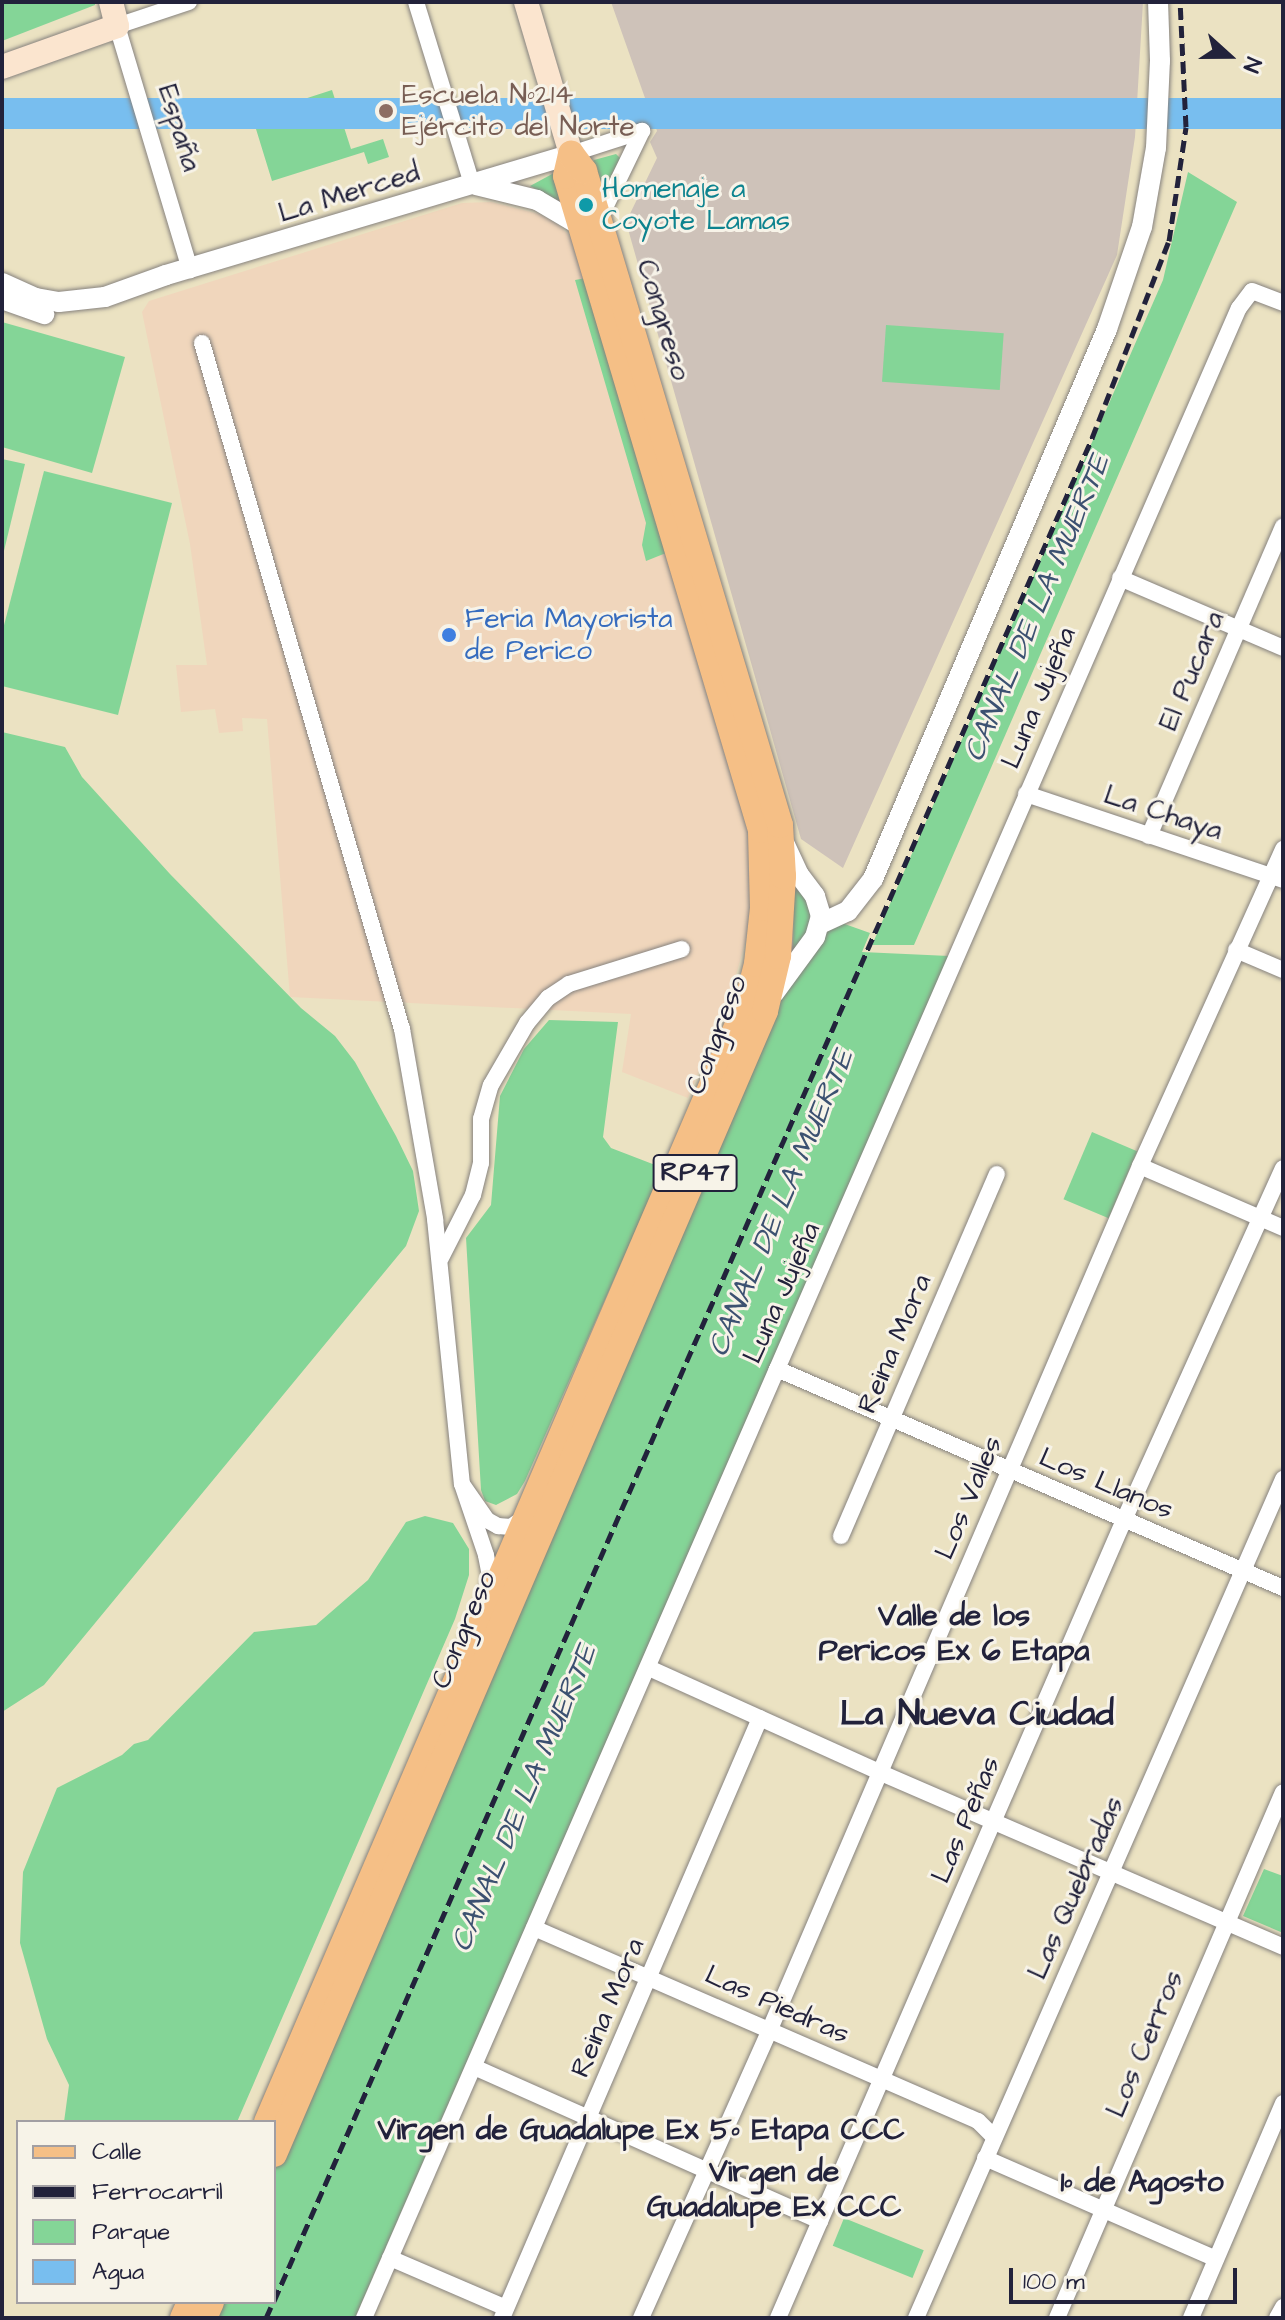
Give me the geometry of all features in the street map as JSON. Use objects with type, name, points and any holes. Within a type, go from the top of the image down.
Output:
[{"type":"main road","name":"RP47","points":[[526,2],[571,154]]},
{"type":"main road","points":[[2,67],[114,14]]},
{"type":"main road","name":"Congreso","points":[[276,2149],[765,1011],[776,968],[782,922],[782,835],[590,223],[566,176],[571,154]]},
{"type":"main road","name":"Congreso","points":[[268,2120],[747,1003],[757,964],[763,908],[761,830],[590,223]]},
{"type":"street","points":[[114,14],[189,2]]},
{"type":"street","points":[[416,2],[472,184],[509,190],[590,223],[642,131],[571,154]]},
{"type":"street","points":[[820,924],[848,911],[873,879],[1107,329],[1142,227],[1156,148],[1160,61],[1158,2]]},
{"type":"street","name":"España","points":[[114,14],[190,270]]},
{"type":"street","name":"La Merced","points":[[190,270],[571,154]]},
{"type":"street","points":[[2,283],[36,298],[79,302],[190,270]]},
{"type":"street","points":[[2,299],[46,314],[94,312],[168,285],[190,270]]},
{"type":"street","name":"Luna Jujeña","points":[[364,2318],[1239,308],[1252,291],[1283,303]]},
{"type":"street","points":[[202,343],[402,1029],[440,1261],[462,1484],[490,1576],[486,1610]]},
{"type":"street","name":"El Pucara","points":[[1149,836],[1283,527]]},
{"type":"street","points":[[1120,578],[1283,648]]},
{"type":"street","name":"La Chaya","points":[[1026,794],[1277,878]]},
{"type":"street","points":[[765,1011],[778,985],[815,937],[820,924],[815,896],[799,875],[782,835]]},
{"type":"street","points":[[1277,878],[1283,849]]},
{"type":"street","name":"Los Valles","points":[[641,2318],[770,2029],[1140,1166],[1236,950],[1277,878]]},
{"type":"street","points":[[440,1261],[473,1195],[481,1163],[481,1119],[491,1085],[527,1023],[548,998],[569,984],[682,949]]},
{"type":"street","points":[[1236,950],[1283,970]]},
{"type":"street","points":[[1140,1166],[1283,1228]]},
{"type":"street","name":"Las Peñas","points":[[778,2318],[1124,1520],[1283,1168]]},
{"type":"street","name":"Reina Mora","points":[[841,1536],[997,1174]]},
{"type":"street","name":"Los Llanos","points":[[777,1369],[1283,1588]]},
{"type":"street","name":"Las Quebradas","points":[[916,2318],[1283,1479]]},
{"type":"street","points":[[462,1484],[487,1520],[498,1526],[511,1527],[527,1515]]},
{"type":"street","points":[[649,1668],[879,1772],[1283,1947]]},
{"type":"street","name":"Reina Mora","points":[[504,2313],[760,1718]]},
{"type":"street","name":"Los Cerros","points":[[1057,2318],[1283,1792]]},
{"type":"street","name":"Las Piedras","points":[[534,1928],[978,2121],[994,2137]]},
{"type":"street","points":[[474,2067],[704,2172],[820,2221]]},
{"type":"street","points":[[1191,2318],[1283,2103]]},
{"type":"street","points":[[985,2158],[1216,2259]]},
{"type":"street","points":[[390,2258],[504,2313]]},
{"type":"street","points":[[1277,2318],[1283,2307]]},
{"type":"shaded area","points":[[611,2],[1143,2],[1135,137],[1117,255],[843,868],[801,839],[626,222],[657,158],[650,142],[657,131],[649,106],[641,106],[645,98]]},
{"type":"shaded area","name":"Feria Mayorista de Perico","points":[[491,202],[539,214],[557,224],[573,239],[744,802],[756,873],[747,936],[730,997],[688,1098],[622,1072],[631,1014],[290,997],[267,719],[242,718],[243,731],[219,733],[215,709],[181,712],[176,665],[207,665],[190,544],[142,312],[149,301],[462,203]]},
{"type":"green space","points":[[2,2],[95,2],[95,5],[2,41]]},
{"type":"green space","points":[[332,90],[351,149],[383,139],[389,157],[368,164],[364,152],[272,181],[252,116]]},
{"type":"green space","points":[[616,154],[620,158],[601,195],[591,164],[594,160]]},
{"type":"green space","points":[[1188,172],[1237,202],[914,945],[872,945],[1163,280]]},
{"type":"green space","points":[[554,173],[568,206],[530,186]]},
{"type":"green space","points":[[586,278],[671,551],[646,561],[642,545],[646,523],[575,280]]},
{"type":"green space","points":[[2,322],[125,357],[92,473],[2,447]]},
{"type":"green space","points":[[886,325],[1004,333],[1000,390],[882,382]]},
{"type":"green space","points":[[2,459],[25,464],[2,559]]},
{"type":"green space","points":[[44,471],[172,503],[118,715],[2,686],[2,633]]},
{"type":"green space","points":[[2,732],[65,747],[82,777],[170,874],[301,1008],[335,1036],[355,1062],[413,1171],[419,1211],[406,1246],[44,1685],[2,1712]]},
{"type":"green space","points":[[794,885],[809,901],[812,923],[802,943],[793,949]]},
{"type":"green space","points":[[825,917],[870,933],[862,952],[949,956],[355,2318],[211,2318],[216,2304],[276,2304],[276,2164],[768,1008]]},
{"type":"green space","points":[[549,1020],[618,1022],[603,1137],[611,1148],[663,1168],[525,1481],[517,1494],[496,1505],[485,1501],[481,1490],[466,1238],[491,1205],[500,1096],[524,1049]]},
{"type":"green space","points":[[1092,1132],[1137,1151],[1109,1218],[1063,1199]]},
{"type":"green space","points":[[425,1516],[453,1523],[469,1549],[469,1575],[455,1619],[238,2120],[64,2120],[69,2085],[47,2039],[20,1943],[23,1872],[57,1788],[122,1755],[134,1744],[148,1740],[254,1632],[316,1625],[368,1580],[406,1522]]},
{"type":"green space","points":[[1264,1869],[1283,1876],[1283,1933],[1243,1916]]},
{"type":"green space","points":[[844,2218],[924,2250],[912,2278],[833,2246]]},
{"type":"water","points":[[2,98],[1283,98],[1283,129],[2,129]]},
{"type":"railway","points":[[276,2296],[1092,438],[1169,241],[1186,127],[1180,2]]},
{"type":"railway","points":[[266,2318],[272,2304]]},
{"type":"place","name":"Escuela Nº214 Ejército del Norte","points":[[386,111]]},
{"type":"place","name":"Homenaje a Coyote Lamas","points":[[586,205]]},
{"type":"place","name":"Feria Mayorista de Perico","points":[[449,635]]},
{"type":"district","name":"Valle de los Pericos Ex 6 Etapa","points":[[954,1633]]},
{"type":"district","name":"La Nueva Ciudad","points":[[977,1714]]},
{"type":"district","name":"Virgen de Guadalupe Ex 5º Etapa CCC","points":[[641,2130]]},
{"type":"district","name":"1º de Agosto","points":[[1142,2182]]},
{"type":"district","name":"Virgen de Guadalupe Ex CCC","points":[[774,2189]]},
{"type":"water label","name":"CANAL DE LA MUERTE","points":[[1037,608]]},
{"type":"water label","name":"CANAL DE LA MUERTE","points":[[781,1203]]},
{"type":"water label","name":"CANAL DE LA MUERTE","points":[[524,1798]]}]
